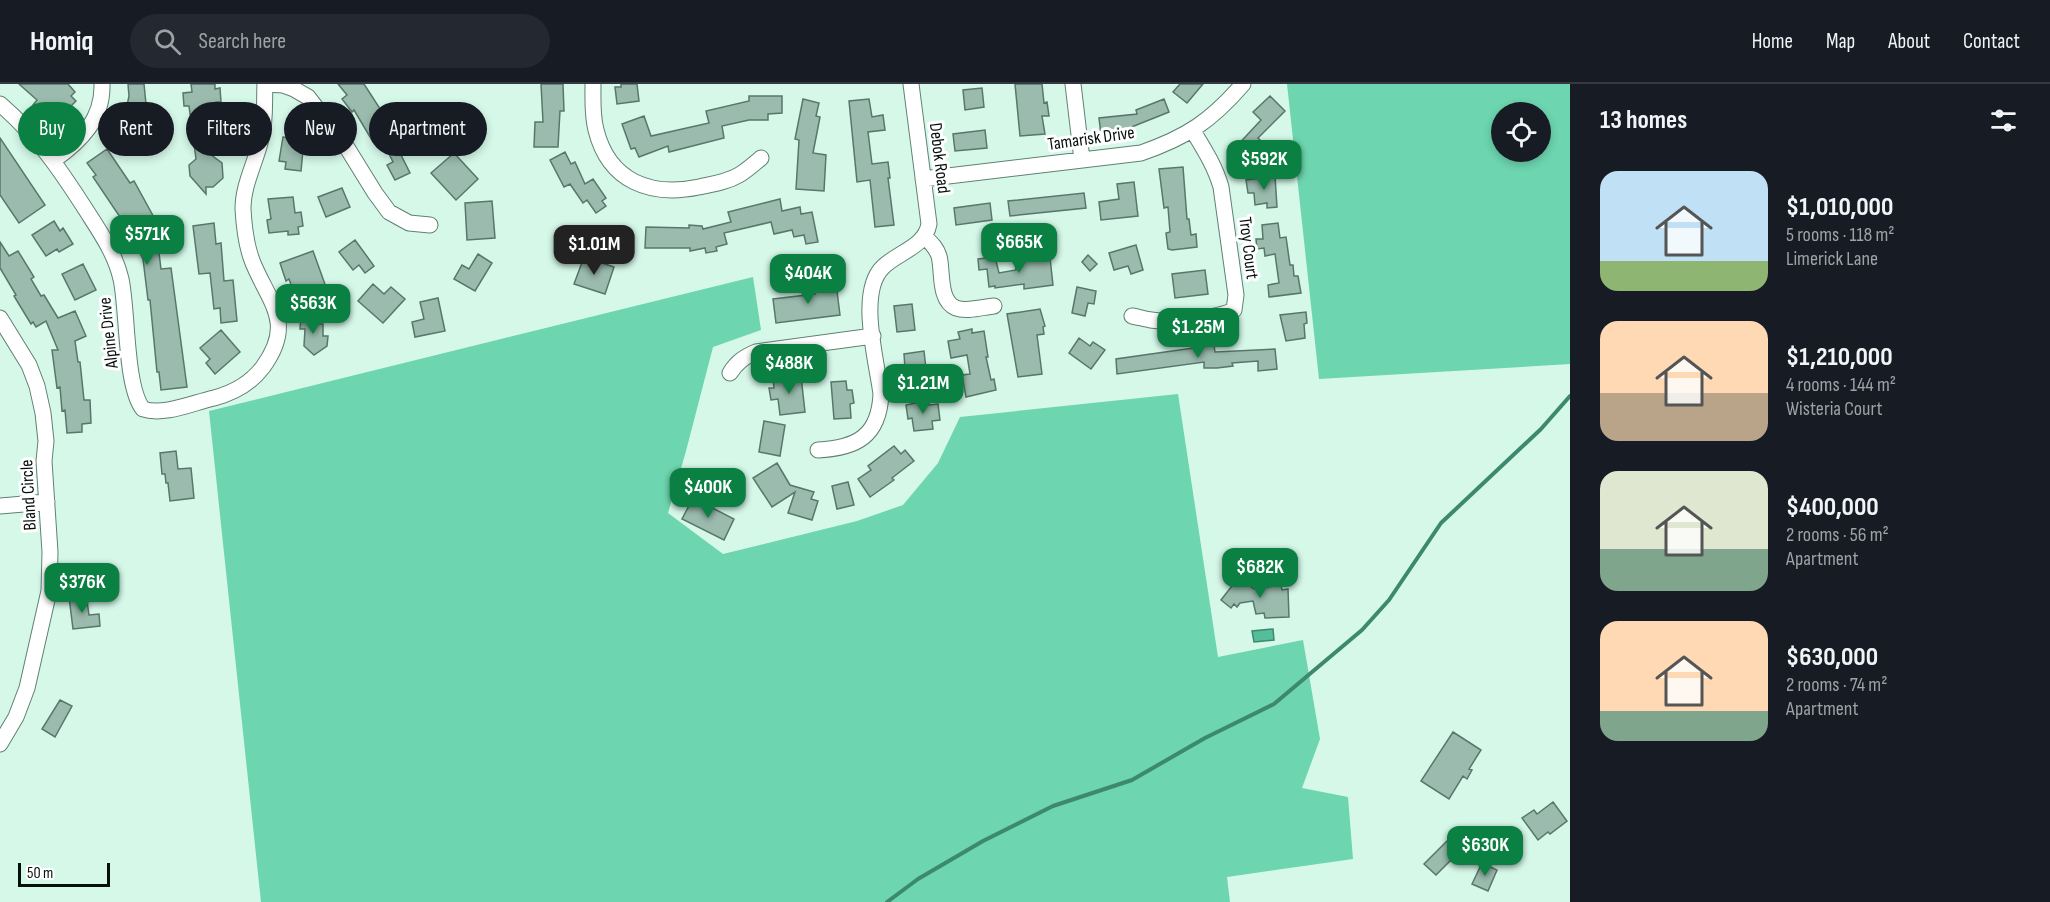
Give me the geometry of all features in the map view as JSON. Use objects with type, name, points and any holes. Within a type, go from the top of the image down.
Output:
[{"type":"street","points":[[54,160],[74,146],[86,133],[98,112],[102,84]]},
{"type":"street","points":[[265,84],[294,88],[308,97],[346,146],[389,212],[410,223],[430,225]]},
{"type":"street","name":"Alpine Drive","points":[[0,104],[25,125],[54,160],[115,257],[122,281],[133,381],[138,403],[143,409],[158,412],[218,397],[244,386],[260,371],[277,340],[279,323],[273,302],[247,244],[243,206],[246,188],[262,136],[265,84]]},
{"type":"street","points":[[594,84],[596,129],[603,149],[620,172],[646,187],[662,191],[683,190],[717,183],[740,175],[761,158]]},
{"type":"street","name":"Debok Road","points":[[911,84],[929,224],[925,237]]},
{"type":"street","points":[[1073,84],[1082,160]]},
{"type":"street","name":"Tamarisk Drive","points":[[923,179],[1141,153],[1193,131],[1208,120],[1243,84]]},
{"type":"street","name":"Troy Court","points":[[1132,316],[1153,321],[1172,320],[1216,316],[1234,310],[1236,295],[1221,187],[1206,152],[1193,131]]},
{"type":"street","points":[[818,450],[841,449],[855,443],[864,438],[876,423],[881,405],[881,394],[870,304],[871,288],[882,268],[925,237],[936,247],[946,297],[950,304],[963,309],[994,306]]},
{"type":"street","name":"Bland Circle","points":[[0,318],[28,365],[37,386],[43,413],[50,552],[47,602],[27,688],[16,717],[0,744]]},
{"type":"street","points":[[730,374],[744,356],[756,352],[873,336]]},
{"type":"street","points":[[0,506],[47,502]]},
{"type":"shaded area","points":[[1287,84],[1570,84],[1570,364],[1319,379]]},
{"type":"shaded area","points":[[753,277],[761,330],[713,347],[668,513],[723,554],[857,521],[903,505],[938,463],[960,417],[1178,394],[1218,657],[1303,640],[1320,739],[1302,788],[1348,797],[1353,859],[1227,877],[1230,902],[261,902],[209,411]]},
{"type":"shaded area","points":[[1273,629],[1274,640],[1254,642],[1252,631]]},
{"type":"building","points":[[19,84],[68,84],[75,92],[71,96],[76,101],[35,102],[37,100]]},
{"type":"building","points":[[128,84],[144,84],[146,102],[128,102]]},
{"type":"building","points":[[191,84],[215,84],[215,89],[220,88],[221,102],[186,102],[184,106],[183,93],[192,92]]},
{"type":"building","points":[[338,84],[364,84],[376,102],[369,102],[369,135],[357,115],[357,102],[344,102],[342,99],[347,95]]},
{"type":"building","points":[[541,84],[563,84],[564,111],[560,111],[558,147],[534,147],[535,122],[543,122]]},
{"type":"building","points":[[621,84],[637,84],[639,101],[617,104],[615,87],[621,87]]},
{"type":"building","points":[[1015,84],[1042,84],[1044,103],[1047,102],[1049,116],[1042,116],[1045,134],[1020,136]]},
{"type":"building","points":[[1180,84],[1203,84],[1187,103],[1173,92]]},
{"type":"building","points":[[982,88],[984,107],[965,110],[963,90]]},
{"type":"building","points":[[749,96],[782,96],[782,113],[768,114],[768,120],[749,120],[722,126],[724,138],[669,152],[668,146],[639,157],[635,148],[631,149],[622,124],[644,116],[651,136],[709,123],[706,111],[749,101]]},
{"type":"building","points":[[1270,96],[1285,111],[1258,138],[1269,149],[1252,166],[1234,149],[1261,120],[1253,112]]},
{"type":"building","points":[[803,99],[819,103],[816,116],[820,117],[813,153],[826,155],[824,191],[796,189],[799,140],[795,139]]},
{"type":"building","points":[[869,99],[872,117],[883,115],[885,130],[868,132],[872,164],[888,162],[894,225],[875,227],[870,180],[857,182],[849,101]]},
{"type":"building","points":[[1164,99],[1169,112],[1129,128],[1129,132],[1101,135],[1099,118],[1137,114],[1136,110]]},
{"type":"building","points":[[985,130],[987,148],[955,151],[953,134]]},
{"type":"building","points":[[284,137],[284,156],[302,156],[301,171],[285,169],[286,162],[279,161]]},
{"type":"building","points":[[0,138],[45,205],[19,223],[0,195]]},
{"type":"building","points":[[565,152],[571,164],[575,162],[585,184],[593,179],[606,198],[602,201],[606,206],[596,213],[587,200],[583,203],[570,184],[564,187],[550,160]]},
{"type":"building","points":[[98,155],[112,156],[130,183],[134,181],[156,221],[158,220],[168,242],[166,243],[169,248],[159,253],[161,269],[171,268],[187,387],[161,390],[143,259],[127,226],[93,177],[96,175],[87,163]]},
{"type":"building","points":[[196,156],[212,156],[222,163],[223,178],[213,187],[206,187],[206,194],[190,176],[189,165],[196,159]]},
{"type":"building","points":[[390,156],[402,156],[410,173],[395,180],[387,165],[393,162]]},
{"type":"building","points":[[451,156],[457,156],[478,179],[456,200],[431,173]]},
{"type":"building","points":[[1183,167],[1187,219],[1189,219],[1191,235],[1196,234],[1197,247],[1172,250],[1168,249],[1166,233],[1170,232],[1168,207],[1164,208],[1159,169]]},
{"type":"building","points":[[1275,176],[1277,207],[1267,208],[1267,203],[1255,205],[1254,193],[1248,193],[1246,180]]},
{"type":"building","points":[[1134,182],[1138,216],[1101,220],[1099,202],[1119,199],[1117,184]]},
{"type":"building","points":[[342,188],[350,207],[326,217],[318,197]]},
{"type":"building","points":[[1084,193],[1086,208],[1010,216],[1008,201]]},
{"type":"building","points":[[293,197],[295,213],[301,212],[303,226],[298,227],[299,234],[288,235],[288,231],[269,233],[267,220],[271,219],[268,199]]},
{"type":"building","points":[[780,199],[782,211],[800,207],[801,214],[812,212],[818,242],[806,244],[804,235],[794,237],[792,230],[774,234],[771,222],[724,233],[727,244],[716,247],[717,251],[706,253],[705,248],[690,251],[690,248],[645,248],[646,227],[689,228],[689,225],[702,226],[703,229],[731,222],[728,212]]},
{"type":"building","points":[[492,201],[495,238],[467,240],[465,203]]},
{"type":"building","points":[[990,203],[992,220],[956,225],[954,208]]},
{"type":"building","points":[[54,221],[60,231],[63,228],[73,244],[59,252],[57,249],[46,256],[32,235]]},
{"type":"building","points":[[214,223],[216,244],[221,243],[224,281],[233,280],[237,321],[221,323],[220,308],[214,309],[210,273],[199,274],[193,226]]},
{"type":"building","points":[[1278,223],[1280,238],[1286,237],[1290,265],[1293,265],[1294,276],[1298,276],[1301,293],[1269,297],[1268,285],[1279,283],[1275,254],[1265,256],[1264,248],[1257,249],[1256,239],[1263,239],[1262,225]]},
{"type":"building","points":[[355,240],[374,266],[365,273],[359,265],[353,270],[339,252]]},
{"type":"building","points":[[0,242],[9,256],[18,251],[34,277],[31,279],[41,296],[44,295],[58,318],[75,311],[86,336],[75,341],[84,400],[90,400],[91,423],[82,424],[82,432],[67,433],[65,410],[62,411],[60,387],[57,388],[52,350],[58,350],[46,321],[36,327],[33,322],[31,324],[14,296],[16,295],[0,268]]},
{"type":"building","points":[[1136,245],[1143,270],[1131,274],[1128,266],[1114,270],[1109,253]]},
{"type":"building","points":[[313,251],[326,287],[296,298],[289,279],[286,281],[280,263]]},
{"type":"building","points":[[478,254],[492,263],[475,291],[454,279],[462,265],[469,269]]},
{"type":"building","points":[[1088,255],[1097,264],[1090,271],[1082,262]]},
{"type":"building","points":[[584,257],[614,267],[605,294],[574,284]]},
{"type":"building","points":[[995,257],[999,273],[1016,270],[1015,262],[1050,258],[1053,285],[1024,289],[1024,284],[989,287],[987,269],[979,270],[978,259]]},
{"type":"building","points":[[83,264],[96,290],[75,300],[62,274]]},
{"type":"building","points":[[1205,270],[1208,294],[1175,298],[1172,274]]},
{"type":"building","points":[[836,283],[840,315],[776,323],[773,299],[815,294],[814,286]]},
{"type":"building","points":[[373,284],[384,294],[391,287],[405,299],[383,323],[358,301]]},
{"type":"building","points":[[1077,287],[1096,291],[1094,304],[1088,303],[1085,316],[1072,313]]},
{"type":"building","points":[[438,298],[445,331],[415,337],[412,322],[424,319],[420,302]]},
{"type":"building","points":[[912,304],[915,330],[897,332],[894,306]]},
{"type":"building","points":[[1040,309],[1045,326],[1043,327],[1044,334],[1037,335],[1042,374],[1018,377],[1007,314]]},
{"type":"building","points":[[1306,312],[1305,338],[1286,341],[1280,315]]},
{"type":"building","points":[[301,316],[315,316],[315,324],[323,324],[323,336],[328,336],[327,346],[314,355],[304,346],[305,329],[300,329]]},
{"type":"building","points":[[972,329],[972,333],[984,331],[988,357],[986,357],[991,380],[994,379],[996,390],[966,397],[962,375],[970,374],[967,355],[951,358],[948,341],[960,339],[958,332]]},
{"type":"building","points":[[221,330],[240,352],[215,374],[206,363],[210,359],[200,348]]},
{"type":"building","points":[[1079,338],[1090,346],[1093,342],[1105,350],[1091,369],[1069,353]]},
{"type":"building","points":[[1214,345],[1215,352],[1275,349],[1277,369],[1258,371],[1258,361],[1232,363],[1233,366],[1217,368],[1204,368],[1204,362],[1117,374],[1116,359]]},
{"type":"building","points":[[924,351],[926,369],[922,370],[923,379],[906,382],[904,354]]},
{"type":"building","points":[[801,376],[805,412],[780,415],[778,399],[771,400],[769,388],[774,388],[773,379]]},
{"type":"building","points":[[846,381],[847,390],[852,390],[854,403],[850,404],[851,418],[834,419],[831,382]]},
{"type":"building","points":[[929,400],[929,405],[938,404],[940,420],[932,421],[933,429],[914,431],[912,418],[908,419],[906,405]]},
{"type":"building","points":[[764,421],[785,425],[780,456],[759,452]]},
{"type":"building","points":[[894,446],[901,454],[905,450],[914,461],[892,478],[894,480],[870,497],[858,479],[871,470],[868,466]]},
{"type":"building","points":[[176,451],[178,469],[191,468],[194,498],[170,501],[168,483],[166,483],[165,474],[162,474],[160,453]]},
{"type":"building","points":[[777,463],[790,485],[814,492],[811,499],[818,501],[812,520],[788,513],[795,492],[772,507],[753,478]]},
{"type":"building","points":[[848,482],[854,505],[837,509],[832,486]]},
{"type":"building","points":[[693,498],[734,519],[724,540],[682,519]]},
{"type":"building","points":[[1239,577],[1254,589],[1281,585],[1282,590],[1288,589],[1289,617],[1265,618],[1264,613],[1256,614],[1253,601],[1240,603],[1237,607],[1234,604],[1231,608],[1221,600]]},
{"type":"building","points":[[83,595],[84,602],[87,601],[89,615],[99,614],[100,626],[73,629],[69,597]]},
{"type":"building","points":[[60,700],[72,706],[55,737],[42,729]]},
{"type":"building","points":[[1453,732],[1481,750],[1469,769],[1472,770],[1467,779],[1463,776],[1449,799],[1421,781]]},
{"type":"building","points":[[1553,802],[1567,821],[1538,840],[1522,818],[1534,810],[1537,814]]},
{"type":"building","points":[[1448,840],[1460,851],[1436,875],[1424,864]]},
{"type":"building","points":[[1482,863],[1497,870],[1488,891],[1472,884]]},
{"type":"waterway","points":[[887,902],[918,879],[983,841],[1053,806],[1132,780],[1205,738],[1274,704],[1362,630],[1389,600],[1441,523],[1541,429],[1570,396]]}]
